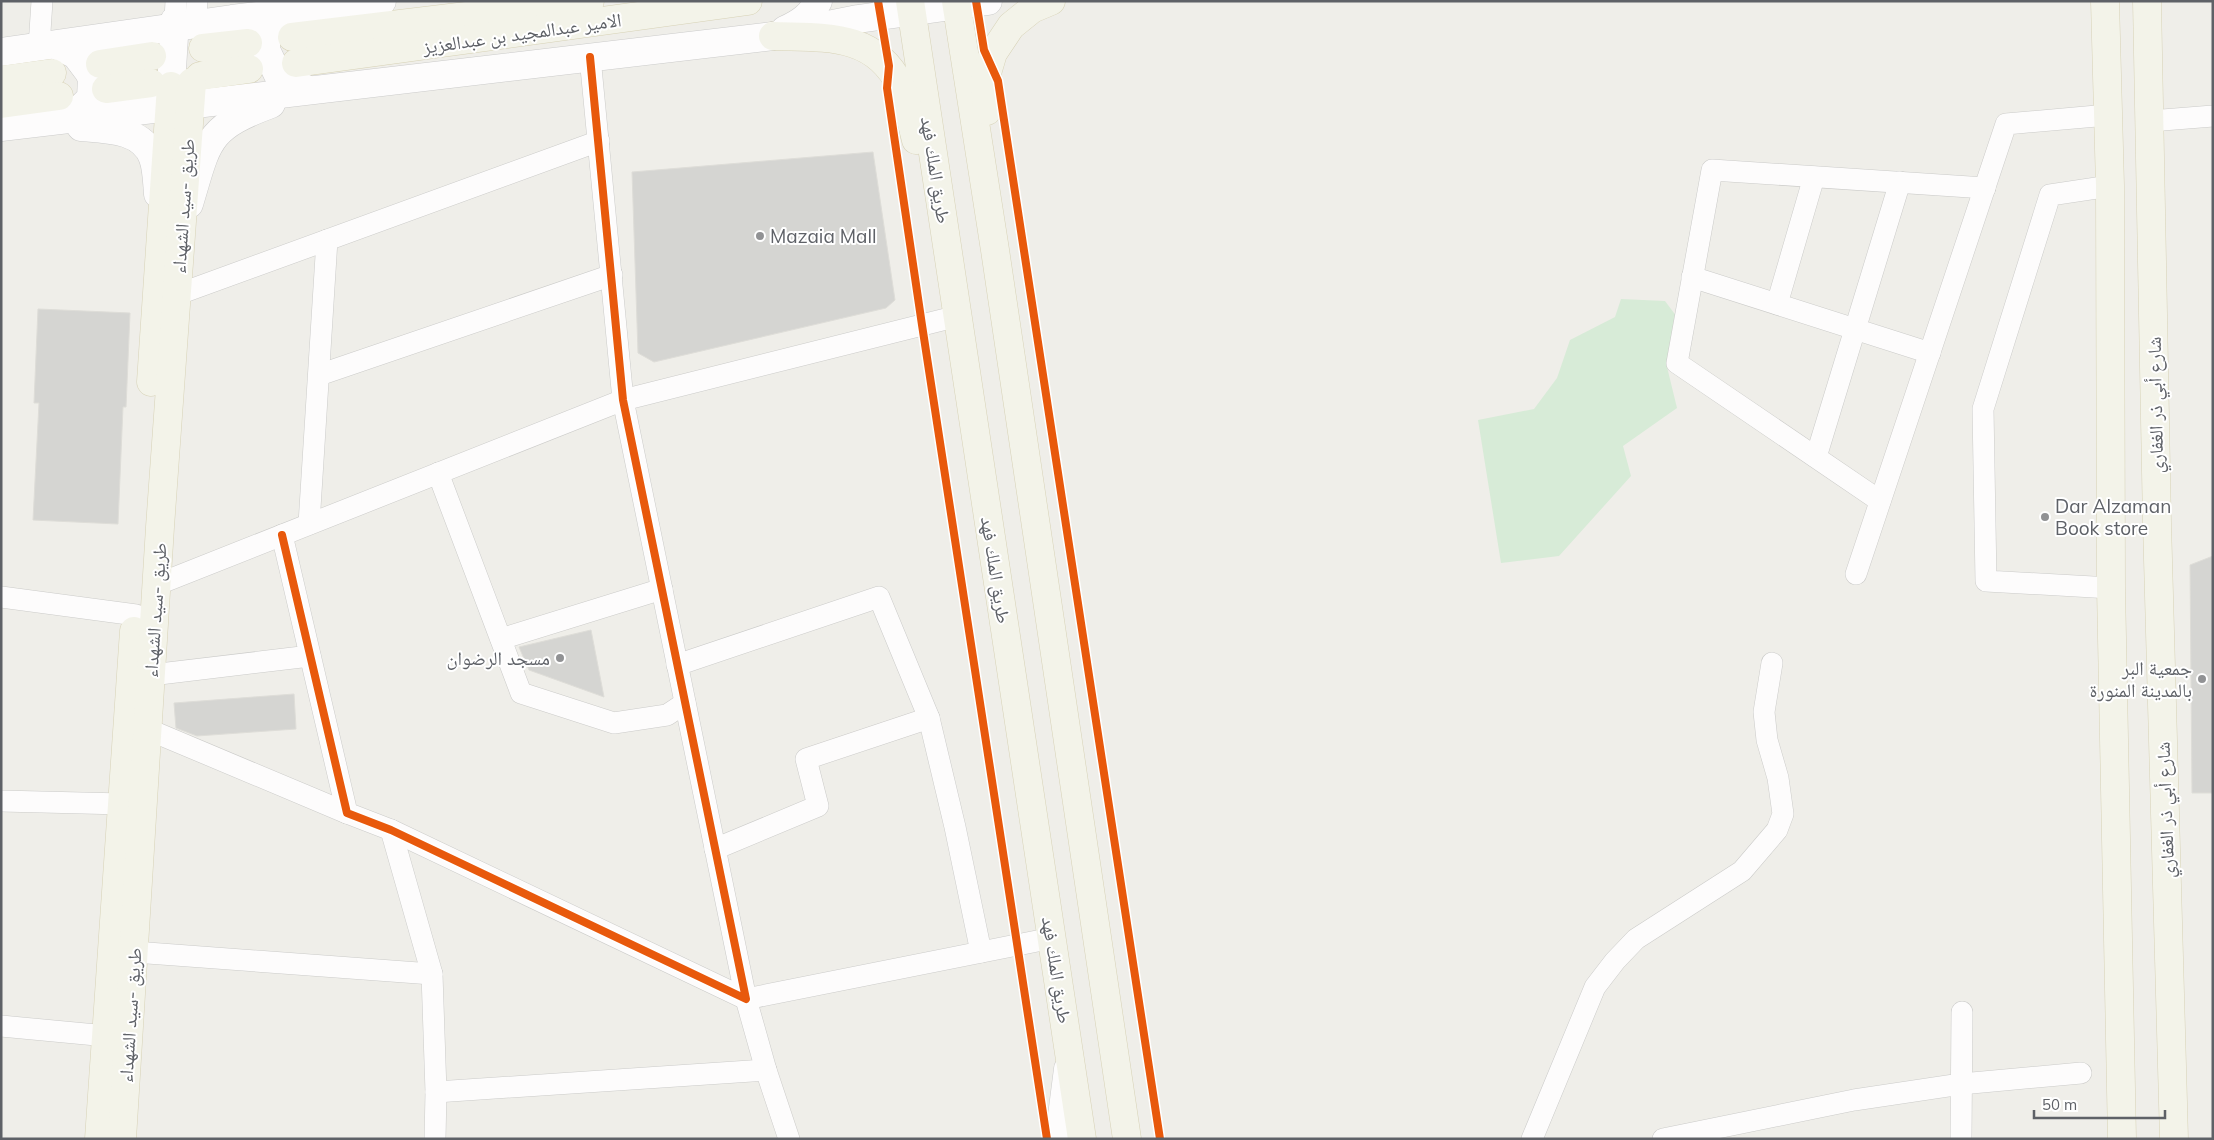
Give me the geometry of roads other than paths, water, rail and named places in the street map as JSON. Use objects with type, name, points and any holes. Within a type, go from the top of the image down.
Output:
[{"type":"main road","name":"الامير عبدالمجيد بن عبدالعزيز","points":[[294,37],[590,1]]},
{"type":"main road","name":"الامير عبدالمجيد بن عبدالعزيز","points":[[294,37],[748,1]]},
{"type":"main road","points":[[995,250],[985,80],[993,53],[1012,26],[1032,8],[1051,1]]},
{"type":"main road","points":[[2105,1],[2110,186],[2111,588],[2122,1139]]},
{"type":"main road","name":"شارع أبي ذر الغفاري","points":[[2147,1],[2157,513],[2174,1139]]},
{"type":"main road","points":[[956,4],[995,250],[1127,1139]]},
{"type":"main road","name":"طريق الملك فهد","points":[[911,6],[1082,1139]]},
{"type":"main road","points":[[103,76],[175,85],[248,56],[188,20]]},
{"type":"main road","points":[[773,36],[836,39],[861,44],[889,66],[901,86],[948,254]]},
{"type":"main road","points":[[1,80],[59,96]]},
{"type":"main road","name":"طريق -سيد الشهداء","points":[[99,1139],[136,615],[172,225],[175,85]]},
{"type":"main road","points":[[1,104],[59,96]]},
{"type":"main road","name":"طريق -سيد الشهداء","points":[[122,1139],[176,295],[172,225]]},
{"type":"street","points":[[42,1],[48,46]]},
{"type":"street","points":[[1,52],[48,46],[188,20],[294,37],[382,1]]},
{"type":"street","points":[[773,36],[799,24],[813,12],[818,1]]},
{"type":"street","points":[[30,123],[59,96],[175,85],[308,90],[773,36],[911,6],[988,1]]},
{"type":"street","points":[[175,85],[188,20]]},
{"type":"street","points":[[294,37],[272,23],[266,32],[266,50],[280,77],[308,90]]},
{"type":"street","points":[[48,46],[76,55],[92,78],[91,98],[82,107],[59,96]]},
{"type":"street","points":[[590,57],[624,400],[746,999],[788,1138]]},
{"type":"street","points":[[172,225],[205,151],[218,131],[235,118],[308,90]]},
{"type":"street","points":[[1856,574],[2006,124],[2108,115]]},
{"type":"street","points":[[2150,121],[2213,116]]},
{"type":"street","points":[[1,127],[30,123],[108,129],[130,133],[147,147],[154,158],[172,225]]},
{"type":"street","points":[[176,295],[599,141]]},
{"type":"street","points":[[1880,501],[1677,363],[1712,170],[1985,188]]},
{"type":"street","points":[[1777,304],[1814,177]]},
{"type":"street","points":[[1816,458],[1900,182]]},
{"type":"street","points":[[2110,186],[2050,195],[1983,409],[1986,581],[2111,588]]},
{"type":"street","points":[[309,524],[328,240]]},
{"type":"street","points":[[319,375],[612,275]]},
{"type":"street","points":[[1692,276],[1930,353]]},
{"type":"street","points":[[156,585],[624,400],[958,316]]},
{"type":"street","points":[[438,473],[521,693],[614,723],[668,715],[685,703]]},
{"type":"street","points":[[282,535],[347,813]]},
{"type":"street","points":[[501,638],[662,589]]},
{"type":"street","points":[[1,597],[136,615]]},
{"type":"street","points":[[677,665],[879,597],[929,718],[955,827],[981,952]]},
{"type":"street","points":[[151,675],[310,656]]},
{"type":"street","points":[[1532,1139],[1595,987],[1615,961],[1636,940],[1742,871],[1777,830],[1783,814],[1778,778],[1767,740],[1764,712],[1772,663]]},
{"type":"street","points":[[715,848],[818,806],[806,759],[929,718]]},
{"type":"street","points":[[148,729],[391,830],[746,999],[1052,938]]},
{"type":"street","points":[[1,801],[123,804]]},
{"type":"street","points":[[391,830],[432,974],[436,1092],[435,1139]]},
{"type":"street","points":[[134,952],[432,974]]},
{"type":"street","points":[[1961,1139],[1962,1012]]},
{"type":"street","points":[[1,1026],[106,1036]]},
{"type":"street","points":[[1059,1139],[1070,1058]]},
{"type":"street","points":[[436,1092],[766,1070]]},
{"type":"street","points":[[1663,1139],[1854,1100],[1961,1084],[2081,1073]]},
{"type":"place","name":"Mazaia Mall","points":[[760,236]]},
{"type":"place","name":"Dar Alzaman Book store","points":[[2045,517]]},
{"type":"place","name":"مسجد الرضوان","points":[[560,658]]},
{"type":"place","name":"جمعية البر بالمدينة المنورة","points":[[2202,679]]}]
